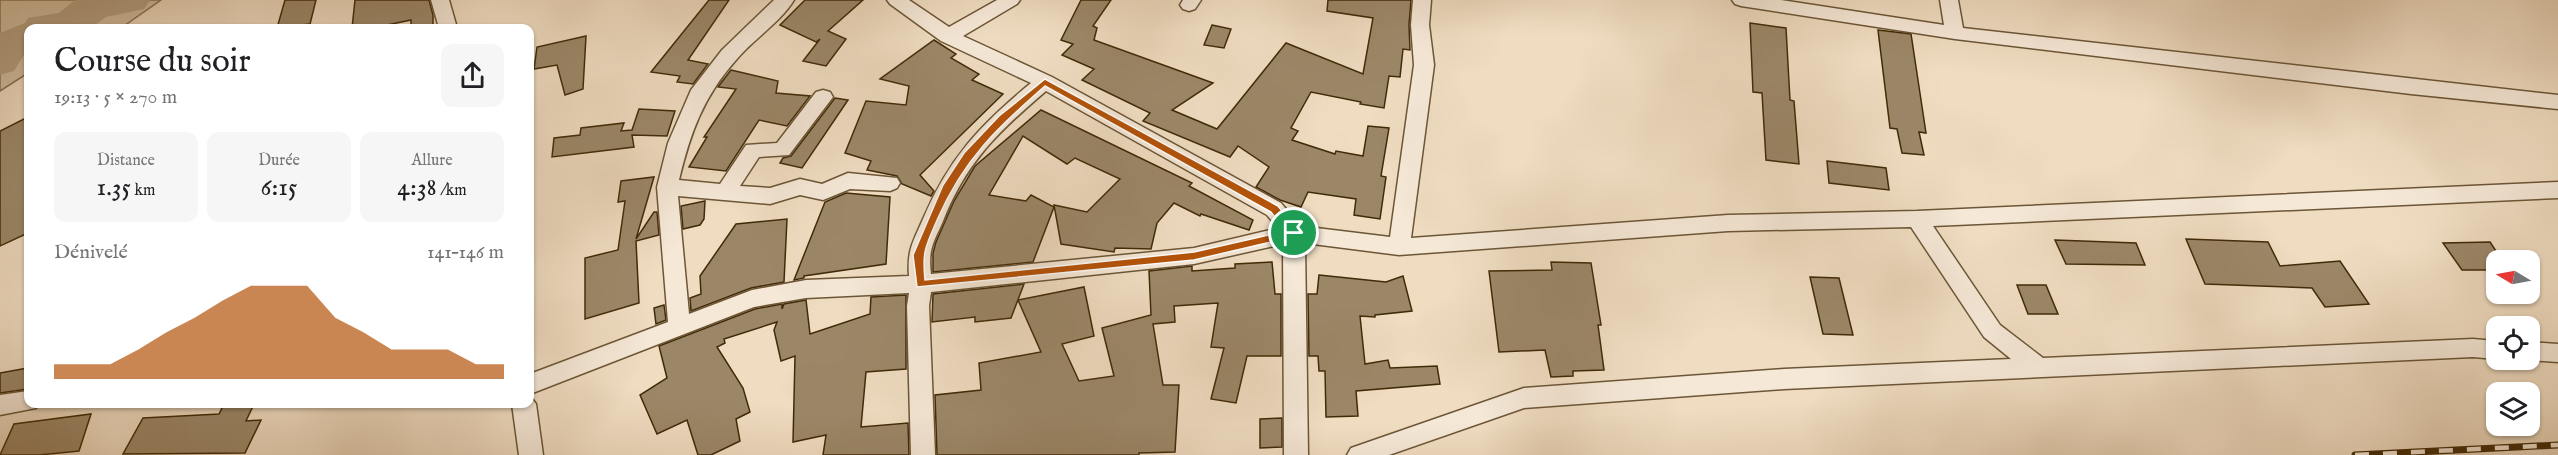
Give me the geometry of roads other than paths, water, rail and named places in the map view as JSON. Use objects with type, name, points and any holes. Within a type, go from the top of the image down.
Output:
[{"type":"street","points":[[440,0],[447,24]]},
{"type":"street","points":[[679,326],[667,187],[678,143],[698,95],[729,56],[785,0]]},
{"type":"street","points":[[896,0],[948,36],[1045,82],[1274,209],[1294,233],[1296,455]]},
{"type":"street","points":[[948,36],[1011,0]]},
{"type":"street","points":[[1399,247],[1424,65],[1420,25],[1422,0]]},
{"type":"street","points":[[1741,0],[1955,33],[2411,87],[2558,102]]},
{"type":"street","points":[[1949,0],[1955,33]]},
{"type":"street","points":[[922,455],[918,306],[921,285],[918,255],[946,188],[968,155],[1002,118],[1045,82]]},
{"type":"street","points":[[725,192],[753,150],[782,150],[822,97]]},
{"type":"street","points":[[667,187],[770,196],[800,187],[823,192],[848,181],[890,183]]},
{"type":"street","points":[[534,382],[752,299],[806,290],[921,285],[1194,256],[1294,233],[1399,247],[1728,223],[1917,219],[2558,190]]},
{"type":"street","points":[[1917,219],[1992,331],[2039,368]]},
{"type":"street","points":[[1359,455],[1524,398],[1784,379],[2486,350]]},
{"type":"street","points":[[2540,352],[2558,353]]},
{"type":"street","points":[[0,405],[24,402]]},
{"type":"street","points":[[525,408],[531,455]]},
{"type":"waterway","points":[[70,24],[95,5],[130,0]]},
{"type":"waterway","points":[[0,61],[10,45],[24,38]]},
{"type":"railway","points":[[2355,455],[2558,445]]}]
